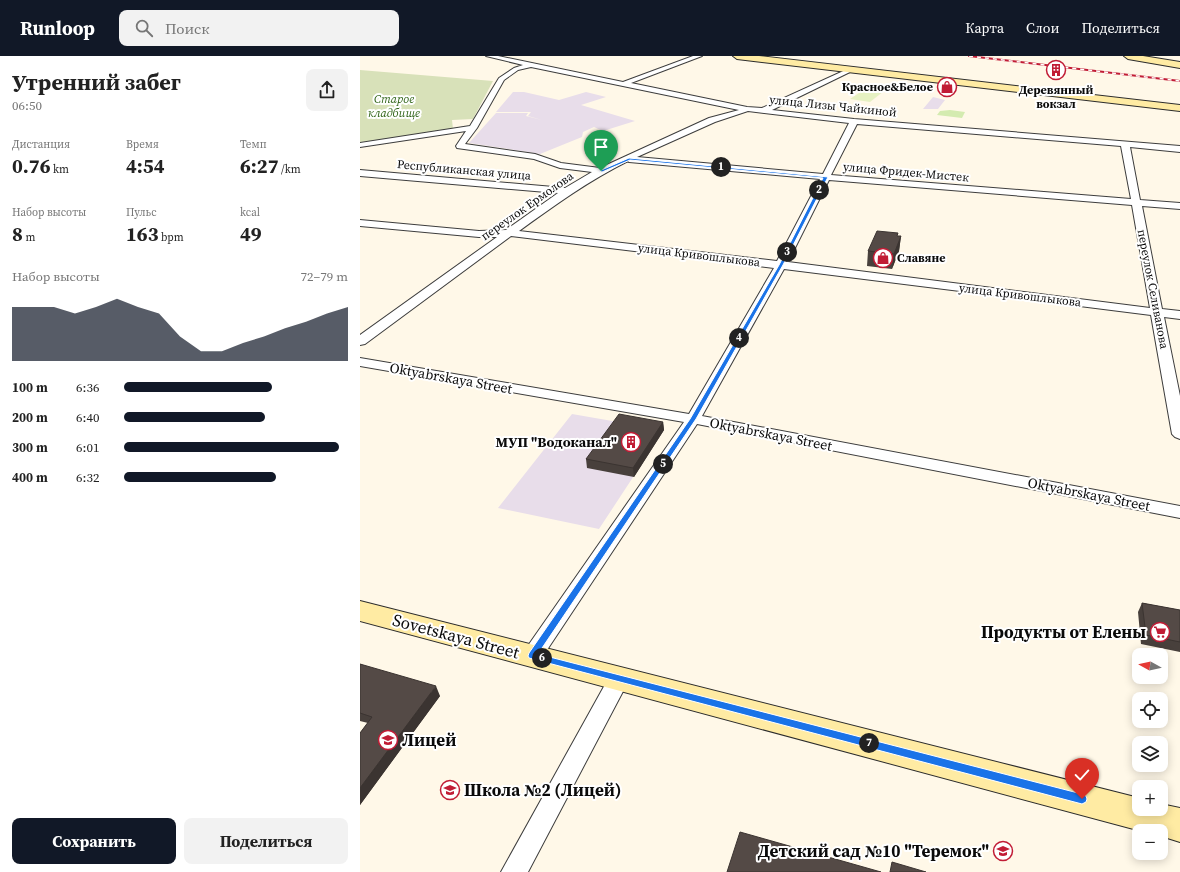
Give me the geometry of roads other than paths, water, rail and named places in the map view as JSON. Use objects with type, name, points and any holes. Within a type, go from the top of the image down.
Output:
[{"type":"main road","points":[[737,56],[1180,108]]},
{"type":"main road","points":[[1129,56],[1180,65]]},
{"type":"main road","name":"Sovetskaya Street","points":[[360,611],[1180,824]]},
{"type":"street","name":"улица Лизы Чайкиной","points":[[489,56],[747,109],[854,121],[1180,149]]},
{"type":"street","points":[[508,60],[520,56]]},
{"type":"street","points":[[622,84],[699,56]]},
{"type":"street","points":[[530,65],[516,69],[501,78],[473,128],[460,146],[535,156],[560,165],[601,171]]},
{"type":"street","points":[[763,111],[850,70]]},
{"type":"street","name":"переулок Ермолова","points":[[360,341],[567,191],[601,171],[712,120],[747,109]]},
{"type":"street","points":[[532,656],[693,419],[781,265],[854,121]]},
{"type":"street","points":[[360,145],[473,128]]},
{"type":"street","name":"переулок Селиванова","points":[[1125,144],[1180,434]]},
{"type":"street","name":"улица Фридек-Мистек","points":[[629,159],[1180,206]]},
{"type":"street","name":"Республиканская улица","points":[[360,174],[567,191]]},
{"type":"street","name":"улица Кривошлыкова","points":[[360,223],[479,234],[511,233],[1180,315]]},
{"type":"street","name":"Oktyabrskaya Street","points":[[360,362],[693,419],[1180,512]]},
{"type":"street","points":[[514,872],[619,678]]},
{"type":"railway","points":[[969,56],[1180,81]]},
{"type":"place","name":"Деревянный вокзал","points":[[1056,70]]},
{"type":"place","name":"Красное&Белое","points":[[947,87]]},
{"type":"place","name":"Славяне","points":[[883,258]]},
{"type":"place","name":"МУП \"Водоканал\"","points":[[631,442]]},
{"type":"place","name":"Продукты от Елены","points":[[1160,632]]},
{"type":"place","name":"Лицей","points":[[388,740]]},
{"type":"place","name":"Школа №2 (Лицей)","points":[[450,790]]},
{"type":"place","name":"Детский сад №10 \"Теремок\"","points":[[1003,851]]},
{"type":"park label","name":"Старое кладбище","points":[[394,106]]}]
